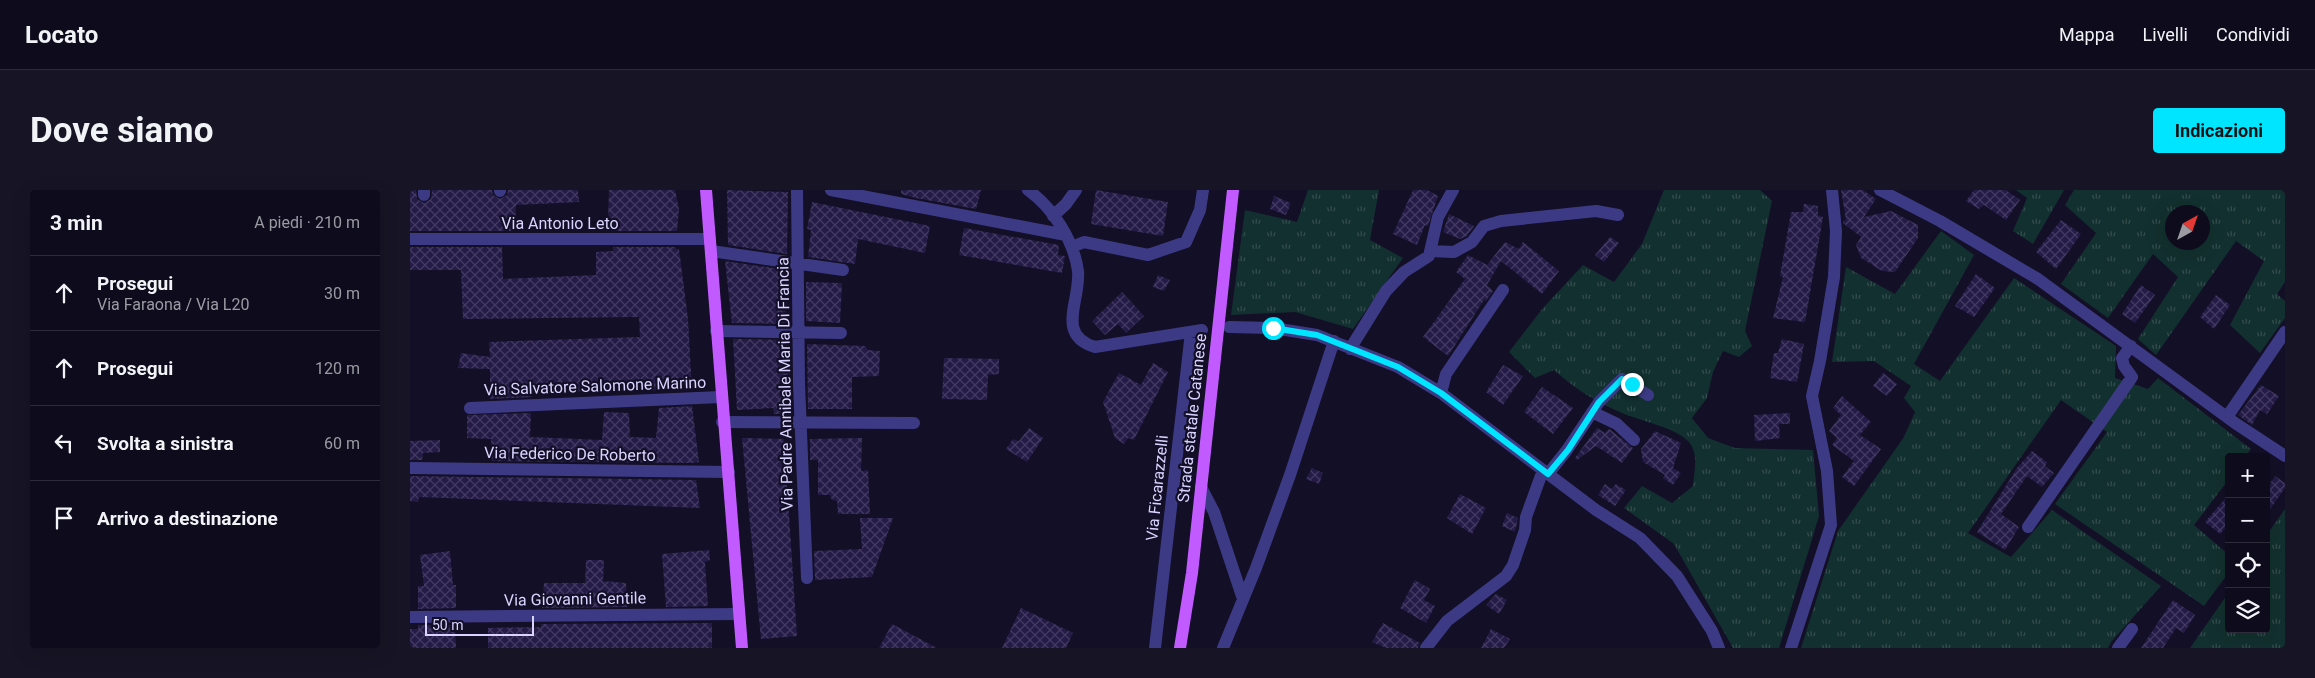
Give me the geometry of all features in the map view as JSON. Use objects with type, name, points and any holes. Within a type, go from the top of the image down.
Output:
[{"type":"main road","points":[[706,190],[722,422],[729,472],[742,648]]},
{"type":"main road","name":"Strada statale Catanese","points":[[1180,648],[1192,573],[1233,190]]},
{"type":"street","name":"Via Padre Annibale Maria Di Francia","points":[[797,190],[798,332],[806,578]]},
{"type":"street","points":[[830,190],[1066,234]]},
{"type":"street","points":[[1028,190],[1053,216],[1066,234],[1072,247],[1084,242],[1148,254],[1186,242],[1200,210],[1203,190]]},
{"type":"street","points":[[1053,216],[1066,204],[1076,190]]},
{"type":"street","points":[[1350,349],[1386,291],[1404,272],[1429,256],[1438,217],[1453,190]]},
{"type":"street","points":[[1791,648],[1831,525],[1827,471],[1812,396],[1834,277],[1836,231],[1832,190]]},
{"type":"street","points":[[1880,190],[1940,220],[2038,279],[2227,418],[2285,456]]},
{"type":"street","points":[[1430,250],[1454,252],[1472,242],[1484,226],[1501,221],[1596,211],[1618,215]]},
{"type":"street","name":"Via Antonio Leto","points":[[410,239],[710,245],[843,270]]},
{"type":"street","name":"Via Ficarazzelli","points":[[1072,247],[1078,282],[1072,328],[1083,344],[1095,347],[1196,331],[1155,648]]},
{"type":"street","points":[[1441,393],[1446,374],[1503,290]]},
{"type":"street","points":[[1229,327],[1273,328],[1317,335],[1398,367],[1441,393],[1596,510],[1640,538],[1677,576],[1712,631],[1719,648]]},
{"type":"street","points":[[716,331],[841,333]]},
{"type":"street","points":[[2227,418],[2285,332]]},
{"type":"street","points":[[1222,648],[1243,599],[1290,475],[1334,341]]},
{"type":"street","points":[[2028,527],[2132,377],[2124,366],[2122,358],[2131,346]]},
{"type":"street","points":[[1426,648],[1447,621],[1506,576],[1513,565],[1546,472],[1568,450],[1599,402],[1622,379],[1648,395]]},
{"type":"street","name":"Via Salvatore Salomone Marino","points":[[470,408],[721,397]]},
{"type":"street","points":[[1592,412],[1618,424],[1634,440]]},
{"type":"street","points":[[722,422],[914,423]]},
{"type":"street","name":"Via Federico De Roberto","points":[[410,468],[729,472]]},
{"type":"street","points":[[1201,487],[1214,512],[1243,599]]},
{"type":"street","name":"Via Giovanni Gentile","points":[[410,617],[740,614]]},
{"type":"street","points":[[2118,648],[2132,629]]},
{"type":"green space","points":[[1308,190],[1379,190],[1370,240],[1403,258],[1353,329],[1295,312],[1231,315],[1245,210],[1297,222]]},
{"type":"green space","points":[[1664,190],[1760,190],[1772,201],[1745,331],[1752,346],[1739,357],[1723,351],[1713,372],[1707,398],[1692,418],[1708,438],[1735,448],[1813,450],[1819,516],[1779,648],[1733,648],[1674,544],[1624,508],[1642,486],[1672,503],[1693,486],[1695,458],[1689,442],[1666,428],[1629,416],[1603,404],[1578,389],[1554,370],[1535,378],[1509,352],[1543,308],[1583,265],[1614,282],[1642,244]]},
{"type":"green space","points":[[2016,190],[2064,190],[2033,244],[2013,231],[2027,198]]},
{"type":"green space","points":[[2074,190],[2285,190],[2285,282],[2277,294],[2285,301],[2285,318],[2260,353],[2230,325],[2264,261],[2236,241],[2156,355],[2138,339],[2178,277],[2153,254],[2108,318],[2061,284],[2096,233],[2065,205]]},
{"type":"green space","points":[[1941,231],[1974,255],[1914,364],[1940,381],[2014,278],[2116,346],[2115,378],[2148,389],[2158,378],[2251,449],[2248,453],[2225,453],[2225,484],[2194,525],[2225,552],[2225,577],[2204,606],[2055,504],[2107,432],[2061,400],[1968,533],[2011,557],[2052,510],[2161,586],[2111,642],[2108,648],[1801,648],[1838,531],[1904,437],[1915,412],[1904,398],[1911,386],[1874,361],[1832,362],[1846,267],[1895,294]]},
{"type":"green space","points":[[2285,509],[2285,648],[2190,648],[2225,598],[2225,633],[2270,633],[2270,530]]},
{"type":"building","points":[[410,190],[416,190],[417,199],[424,203],[431,199],[432,190],[492,190],[493,195],[500,199],[507,195],[508,190],[578,190],[579,202],[516,205],[515,231],[410,231]]},
{"type":"building","points":[[609,190],[675,190],[679,209],[677,231],[613,231],[613,222],[608,222]]},
{"type":"building","points":[[727,190],[788,192],[787,254],[728,245]]},
{"type":"building","points":[[901,190],[981,190],[976,209],[916,198],[901,194]]},
{"type":"building","points":[[1096,190],[1168,202],[1163,236],[1091,224]]},
{"type":"building","points":[[1413,190],[1427,190],[1438,196],[1428,226],[1425,225],[1417,245],[1393,234]]},
{"type":"building","points":[[1841,190],[1863,190],[1876,199],[1864,217],[1891,211],[1918,225],[1918,238],[1895,272],[1882,271],[1861,258],[1856,245],[1861,237],[1843,223],[1846,220]]},
{"type":"building","points":[[1974,190],[2006,190],[2020,200],[2006,220],[1984,205],[1979,209],[1966,201]]},
{"type":"building","points":[[1274,196],[1291,203],[1286,215],[1270,209]]},
{"type":"building","points":[[812,202],[930,226],[925,253],[858,239],[855,264],[808,257],[811,230],[807,229]]},
{"type":"building","points":[[1804,204],[1818,206],[1818,215],[1823,217],[1805,322],[1773,318],[1783,277],[1780,276],[1791,212],[1803,212]]},
{"type":"building","points":[[1449,214],[1474,226],[1467,236],[1460,239],[1443,232]]},
{"type":"building","points":[[2061,220],[2081,234],[2056,269],[2036,252]]},
{"type":"building","points":[[964,228],[1059,245],[1058,255],[1065,256],[1062,273],[959,255]]},
{"type":"building","points":[[1610,237],[1619,243],[1604,262],[1595,255]]},
{"type":"building","points":[[1505,242],[1519,249],[1523,242],[1559,271],[1542,294],[1501,261],[1487,285],[1493,291],[1486,301],[1484,300],[1448,356],[1423,337],[1465,279],[1456,272],[1468,255],[1487,265]]},
{"type":"building","points":[[410,247],[502,247],[503,279],[596,275],[596,252],[613,251],[613,247],[676,247],[676,249],[679,249],[688,319],[692,390],[532,392],[532,397],[490,399],[490,369],[458,368],[461,353],[490,357],[489,342],[640,337],[639,317],[463,319],[461,270],[410,270]]},
{"type":"building","points":[[725,261],[787,270],[786,320],[790,320],[790,324],[732,323]]},
{"type":"building","points":[[1976,274],[1995,288],[1974,317],[1955,306]]},
{"type":"building","points":[[1158,275],[1170,280],[1164,291],[1153,287]]},
{"type":"building","points":[[806,282],[842,283],[840,323],[806,321]]},
{"type":"building","points":[[2141,285],[2155,295],[2135,323],[2122,314]]},
{"type":"building","points":[[1122,292],[1144,316],[1126,333],[1118,324],[1105,335],[1092,321]]},
{"type":"building","points":[[2216,295],[2230,305],[2214,329],[2200,317]]},
{"type":"building","points":[[733,339],[790,340],[790,414],[774,414],[773,408],[737,410]]},
{"type":"building","points":[[1782,339],[1804,344],[1797,382],[1770,378],[1774,353],[1778,353]]},
{"type":"building","points":[[807,344],[865,346],[868,350],[880,351],[879,376],[852,377],[852,409],[808,409]]},
{"type":"building","points":[[944,358],[999,359],[999,374],[988,375],[987,400],[942,399]]},
{"type":"building","points":[[1153,363],[1168,372],[1134,440],[1128,438],[1124,444],[1115,438],[1103,402],[1119,373],[1141,385]]},
{"type":"building","points":[[1503,365],[1523,376],[1503,405],[1486,392]]},
{"type":"building","points":[[1883,373],[1897,384],[1887,396],[1873,386]]},
{"type":"building","points":[[2261,385],[2279,396],[2267,414],[2260,410],[2252,425],[2238,415]]},
{"type":"building","points":[[1542,387],[1573,408],[1553,434],[1524,412]]},
{"type":"building","points":[[1842,396],[1871,422],[1860,435],[1881,449],[1854,486],[1842,477],[1854,461],[1832,445],[1837,438],[1829,431],[1841,415],[1833,408]]},
{"type":"building","points":[[692,406],[699,462],[693,463],[492,461],[491,439],[467,438],[467,415],[531,413],[530,437],[602,440],[604,412],[629,413],[630,437],[656,438],[659,408]]},
{"type":"building","points":[[1790,413],[1790,424],[1779,424],[1780,438],[1755,441],[1754,415]]},
{"type":"building","points":[[1029,428],[1043,438],[1027,462],[1006,449],[1013,439],[1019,441]]},
{"type":"building","points":[[1597,428],[1605,433],[1609,429],[1633,448],[1622,463],[1596,446],[1577,460],[1575,458]]},
{"type":"building","points":[[1655,431],[1681,443],[1673,468],[1681,473],[1673,485],[1663,478],[1665,475],[1643,462],[1641,449]]},
{"type":"building","points":[[742,438],[784,439],[797,636],[761,639]]},
{"type":"building","points":[[862,438],[861,471],[868,470],[870,514],[838,514],[837,501],[832,500],[830,495],[818,495],[818,460],[810,460],[810,439]]},
{"type":"building","points":[[440,440],[440,452],[423,453],[422,460],[410,460],[410,441]]},
{"type":"building","points":[[2032,451],[2047,462],[2045,466],[2054,473],[2042,487],[2027,476],[2001,514],[2019,527],[2005,550],[1977,532],[2017,468]]},
{"type":"building","points":[[1312,468],[1323,473],[1319,484],[1306,479]]},
{"type":"building","points":[[410,476],[696,480],[700,508],[419,497],[418,502],[410,501]]},
{"type":"building","points":[[2275,476],[2285,483],[2285,488],[2270,509],[2270,498],[2270,483]]},
{"type":"building","points":[[1605,484],[1612,489],[1616,484],[1626,490],[1615,506],[1598,495]]},
{"type":"building","points":[[1460,494],[1486,508],[1472,534],[1447,518]]},
{"type":"building","points":[[2225,499],[2225,528],[2220,534],[2205,522]]},
{"type":"building","points":[[1507,513],[1518,518],[1515,532],[1502,526]]},
{"type":"building","points":[[860,518],[893,518],[872,577],[815,580],[814,551],[862,549]]},
{"type":"building","points":[[709,550],[710,560],[705,562],[708,606],[666,607],[662,554]]},
{"type":"building","points":[[450,551],[453,585],[456,585],[456,608],[418,609],[418,586],[424,586],[420,555]]},
{"type":"building","points":[[586,560],[604,560],[603,581],[626,583],[627,607],[542,608],[544,583],[585,583]]},
{"type":"building","points":[[1415,580],[1430,589],[1424,600],[1435,606],[1426,623],[1400,608]]},
{"type":"building","points":[[1496,594],[1507,600],[1499,614],[1486,605]]},
{"type":"building","points":[[2173,600],[2195,615],[2184,633],[2176,628],[2163,648],[2141,648]]},
{"type":"building","points":[[1021,608],[1073,633],[1066,648],[1002,648]]},
{"type":"building","points":[[712,623],[712,648],[488,648],[488,628],[541,627],[541,624]]},
{"type":"building","points":[[1383,623],[1420,643],[1418,648],[1386,648],[1372,642]]},
{"type":"building","points":[[892,624],[937,648],[879,648]]},
{"type":"building","points":[[418,625],[455,625],[456,648],[410,648],[410,629],[418,629]]},
{"type":"building","points":[[1491,629],[1510,639],[1504,648],[1481,648]]},
{"type":"route","points":[[1273,328],[1317,335],[1398,367],[1441,393],[1548,474],[1568,450],[1599,402],[1622,379],[1632,384]]}]
